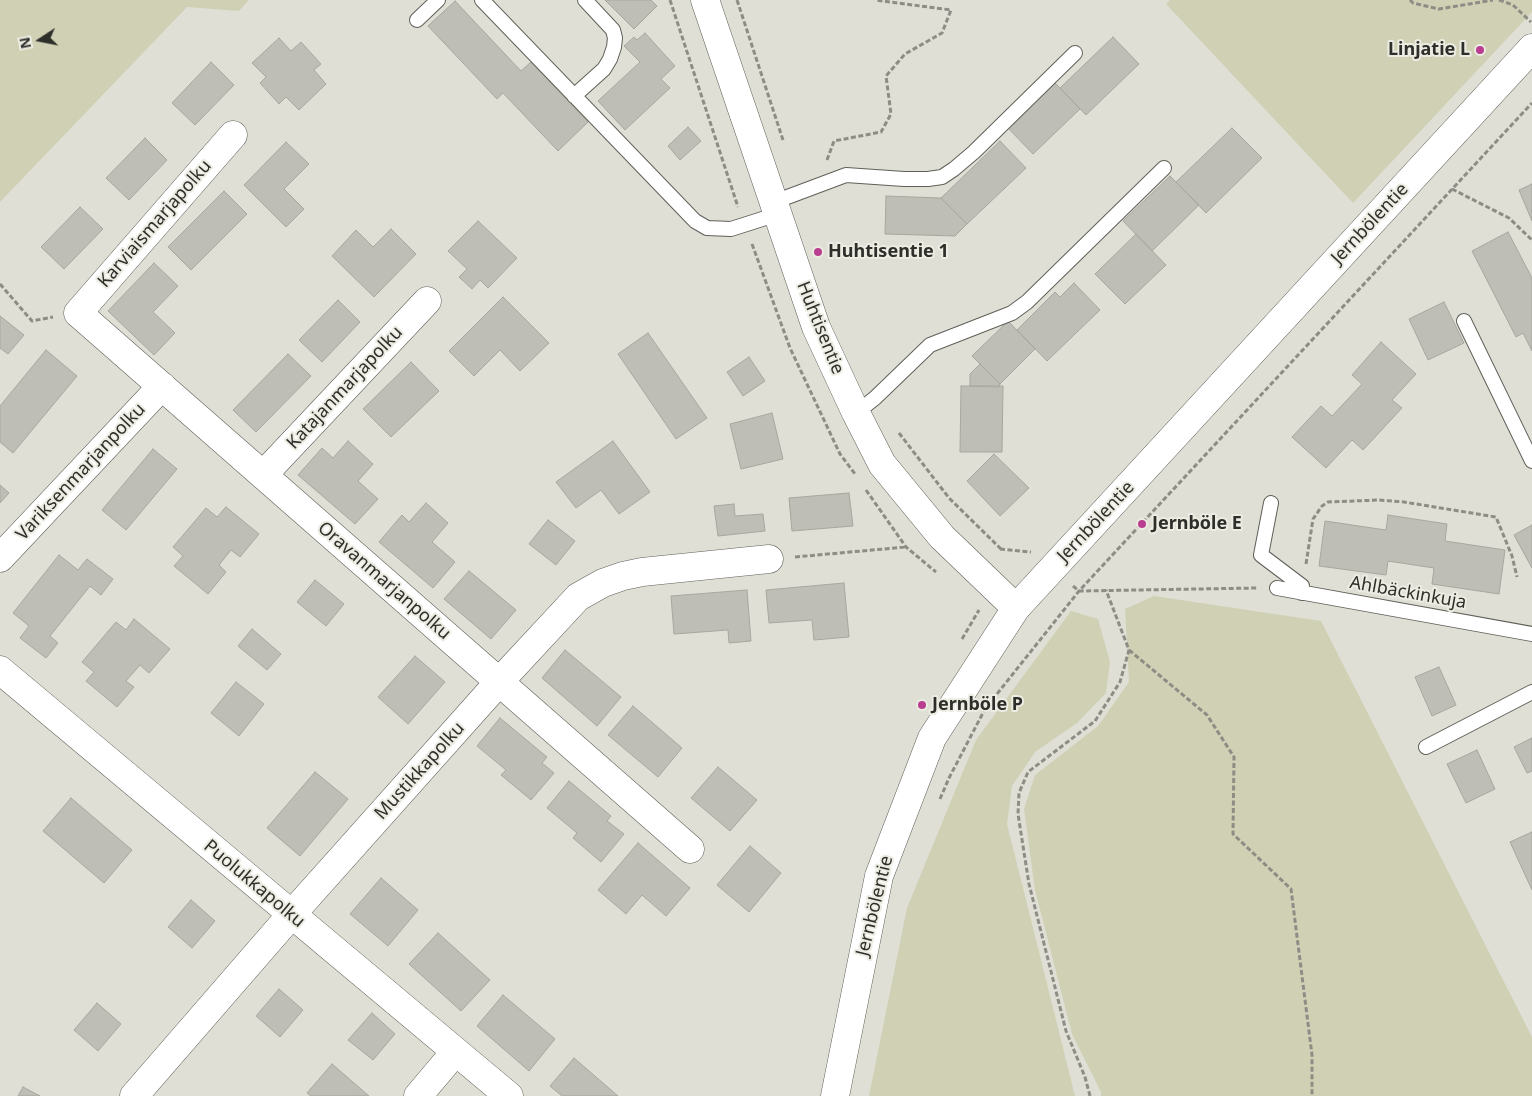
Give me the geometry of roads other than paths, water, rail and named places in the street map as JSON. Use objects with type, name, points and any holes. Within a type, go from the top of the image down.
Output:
[{"type":"street","name":"Huhtisentie","points":[[705,0],[816,327],[865,406],[882,464],[936,530],[1016,608]]},
{"type":"street","name":"Jernbölentie","points":[[835,1096],[879,876],[932,738],[1016,608],[1532,48]]},
{"type":"street","name":"Karviaismarjapolku","points":[[78,312],[232,135]]},
{"type":"street","name":"Katajanmarjapolku","points":[[263,475],[427,301]]},
{"type":"street","name":"Oravanmarjanpolku","points":[[78,312],[690,849]]},
{"type":"street","name":"Variksenmarjanpolku","points":[[0,558],[162,386]]},
{"type":"street","name":"Mustikkapolku","points":[[134,1096],[291,915],[499,682],[578,597],[598,586],[623,576],[642,572],[769,559]]},
{"type":"street","name":"Puolukkapolku","points":[[0,670],[509,1096]]},
{"type":"street","points":[[418,1096],[455,1052]]},
{"type":"lane","points":[[417,20],[438,0]]},
{"type":"lane","points":[[482,0],[684,211],[707,228],[731,229],[776,208],[816,186],[846,175],[904,179],[942,177],[974,152],[1075,53]]},
{"type":"lane","points":[[574,96],[604,69],[614,47],[615,38],[613,30],[585,0]]},
{"type":"lane","points":[[865,406],[930,346],[1012,314],[1045,285],[1164,168]]},
{"type":"lane","points":[[1464,322],[1532,461]]},
{"type":"lane","points":[[1271,503],[1261,555],[1302,590]]},
{"type":"lane","name":"Ahlbäckinkuja","points":[[1277,588],[1302,590],[1532,634]]},
{"type":"lane","points":[[1426,748],[1532,692]]},
{"type":"place","name":"Linjatie L","points":[[1480,50]]},
{"type":"place","name":"Huhtisentie 1","points":[[818,252]]},
{"type":"place","name":"Jernböle E","points":[[1142,524]]},
{"type":"place","name":"Jernböle P","points":[[922,705]]}]
